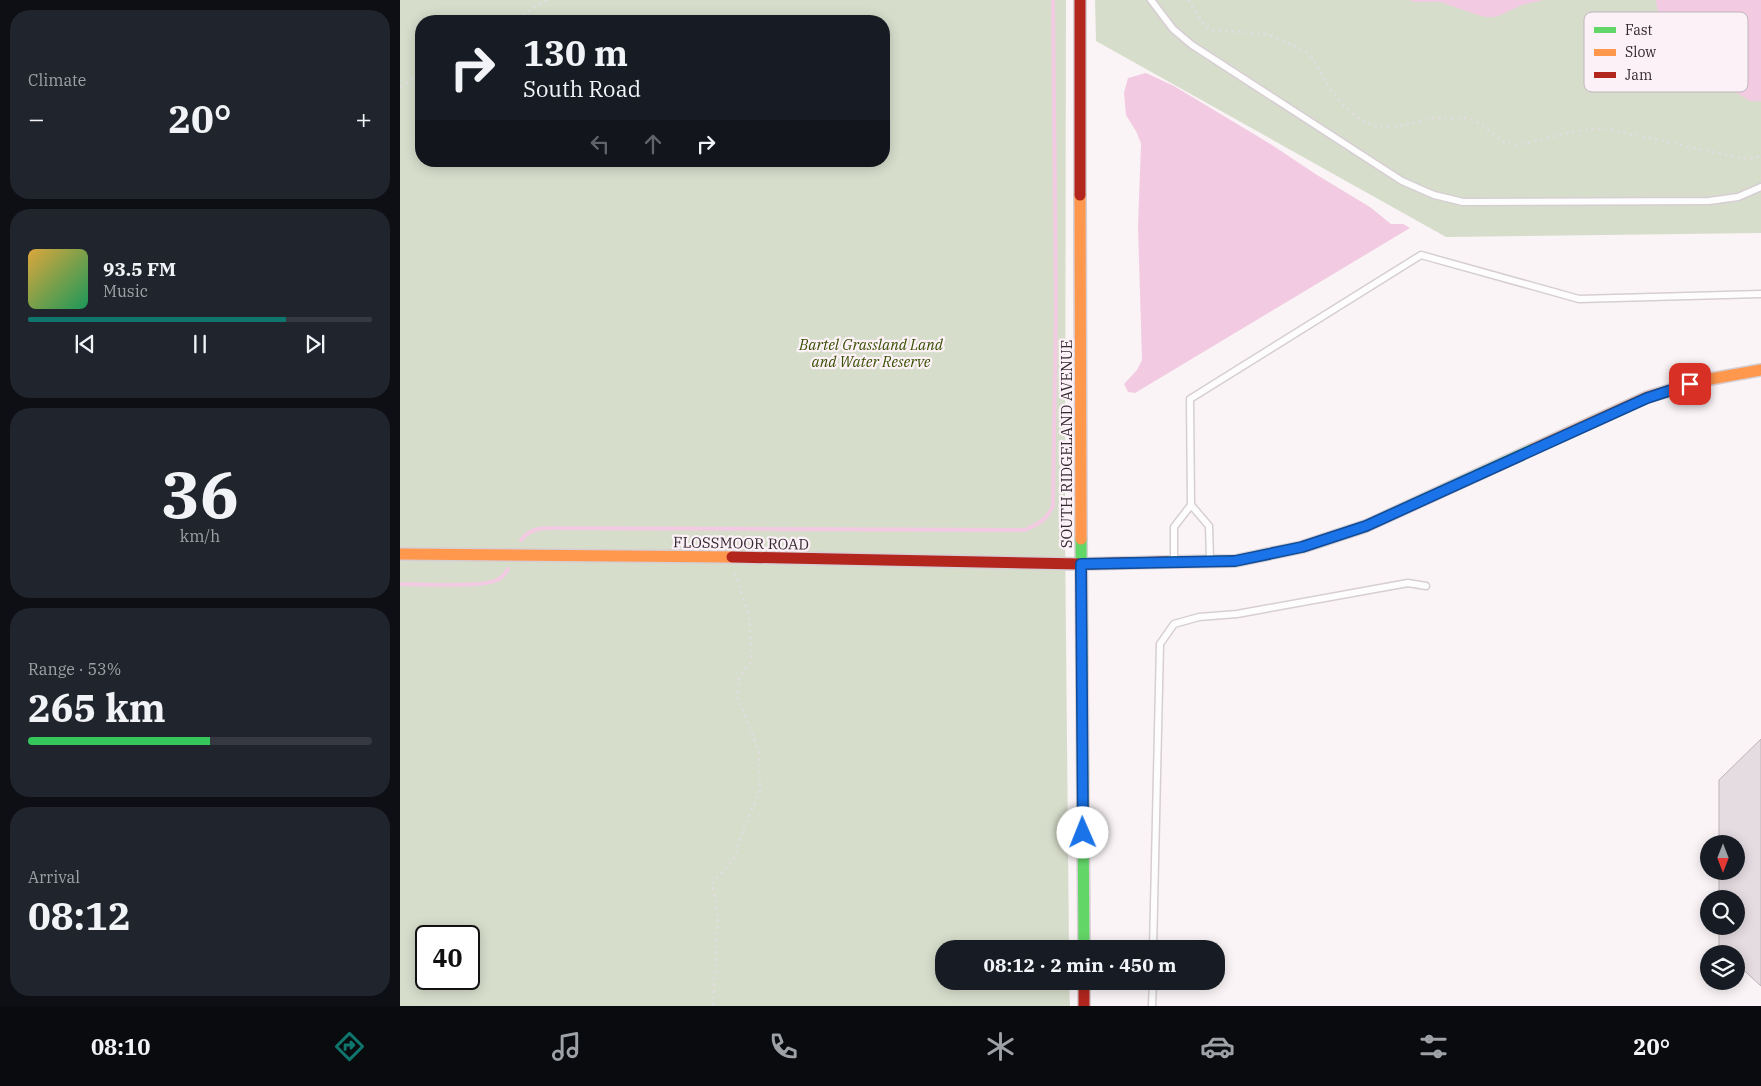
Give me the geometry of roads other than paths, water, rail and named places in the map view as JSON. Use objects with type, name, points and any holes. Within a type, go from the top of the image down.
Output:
[{"type":"street","name":"SOUTH RIDGELAND AVENUE","points":[[1080,0],[1084,940]]},
{"type":"street","name":"FLOSSMOOR ROAD","points":[[400,554],[730,557],[1081,564],[1235,561],[1302,547],[1366,526],[1647,398],[1705,380],[1761,370]]},
{"type":"street","points":[[1084,990],[1084,1006]]},
{"type":"lane","points":[[1151,0],[1173,28],[1192,45],[1402,181],[1434,195],[1463,202],[1709,201],[1738,197],[1761,188]]},
{"type":"lane","points":[[1174,562],[1174,527],[1191,506],[1190,400],[1422,255],[1579,299],[1761,294]]},
{"type":"lane","points":[[1191,506],[1209,526],[1210,562]]},
{"type":"lane","points":[[1153,940],[1160,644],[1174,624],[1199,617],[1237,614],[1408,583],[1426,586]]},
{"type":"lane","points":[[1152,1006],[1153,990]]},
{"type":"waterway","points":[[521,540],[527,534],[542,528],[1025,530],[1045,518],[1053,506],[1056,307],[1053,0]]},
{"type":"waterway","points":[[400,584],[477,584],[497,580],[508,569]]},
{"type":"park label","name":"Bartel Grassland Land and Water Reserve","points":[[871,352]]}]
